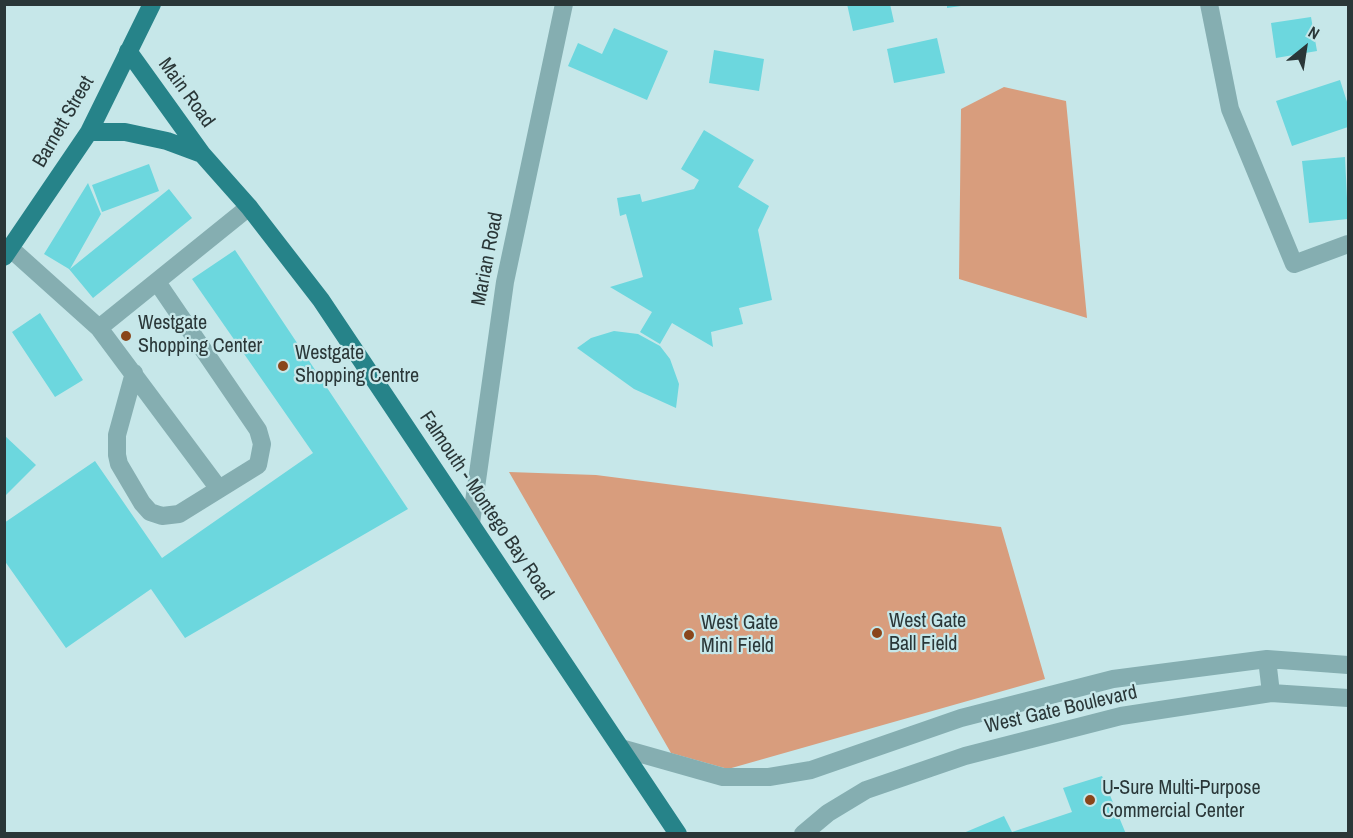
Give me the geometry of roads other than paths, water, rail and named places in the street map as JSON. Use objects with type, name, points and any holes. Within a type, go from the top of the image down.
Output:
[{"type":"main road","name":"Barnett Street","points":[[8,253],[89,132],[152,4]]},
{"type":"main road","name":"Main Road","points":[[128,51],[202,154]]},
{"type":"main road","name":"Main Road","points":[[89,132],[125,132],[167,141],[202,154]]},
{"type":"main road","name":"Falmouth - Montego Bay Road","points":[[202,154],[249,207],[321,300],[624,749],[678,834]]},
{"type":"street","name":"Marian Road","points":[[471,523],[505,282],[564,4]]},
{"type":"street","points":[[1209,4],[1230,109],[1294,264],[1348,244]]},
{"type":"street","points":[[99,328],[249,207]]},
{"type":"street","points":[[8,253],[99,328],[219,489]]},
{"type":"street","points":[[134,373],[116,445],[120,464],[142,503],[156,514],[174,516],[258,465],[262,451],[260,436],[157,282]]},
{"type":"street","points":[[1267,659],[1271,693]]},
{"type":"street","name":"West Gate Boulevard","points":[[624,749],[723,777],[769,777],[811,770],[961,718],[1113,679],[1267,659],[1348,665]]},
{"type":"street","name":"West Gate Boulevard","points":[[803,834],[828,813],[866,790],[964,756],[1121,716],[1271,693],[1348,698]]},
{"type":"place","name":"Westgate Shopping Center","points":[[126,336]]},
{"type":"place","name":"Westgate Shopping Centre","points":[[283,366]]},
{"type":"place","name":"West Gate Ball Field","points":[[877,633]]},
{"type":"place","name":"West Gate Mini Field","points":[[689,635]]},
{"type":"place","name":"U-Sure Multi-Purpose Commercial Center","points":[[1090,800]]}]
